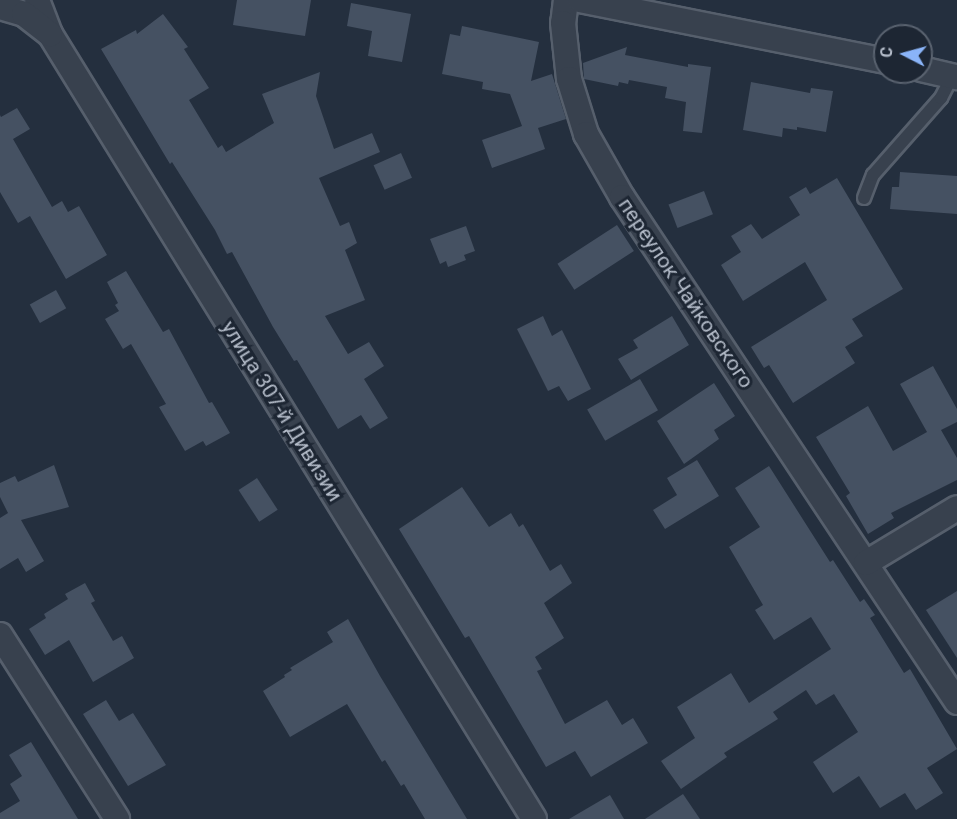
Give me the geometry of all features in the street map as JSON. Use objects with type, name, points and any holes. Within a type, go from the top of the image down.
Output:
[{"type":"street","name":"улица 307-й Дивизии","points":[[37,0],[50,34],[534,819]]},
{"type":"street","name":"переулок Чайковского","points":[[566,0],[564,43],[571,88],[586,134],[622,197],[957,702]]},
{"type":"street","points":[[580,0],[873,59]]},
{"type":"street","points":[[0,7],[24,14],[50,34]]},
{"type":"street","points":[[933,72],[954,77]]},
{"type":"street","points":[[866,563],[957,508]]},
{"type":"street","points":[[0,635],[117,819]]},
{"type":"lane","points":[[864,198],[873,175],[941,98],[954,77]]},
{"type":"building","points":[[237,0],[311,0],[305,36],[233,25]]},
{"type":"building","points":[[351,3],[411,14],[402,62],[368,56],[372,31],[347,26]]},
{"type":"building","points":[[163,14],[188,47],[184,49],[209,88],[189,100],[218,148],[222,145],[226,152],[274,123],[262,94],[320,72],[316,96],[334,149],[372,133],[380,152],[319,178],[340,226],[349,222],[357,243],[345,250],[365,300],[325,316],[348,354],[369,342],[384,366],[364,379],[388,418],[370,429],[361,415],[338,429],[297,360],[294,361],[273,327],[232,252],[227,254],[215,230],[172,162],[170,164],[101,49],[136,30],[137,34]]},
{"type":"building","points":[[462,26],[539,42],[531,81],[552,74],[566,119],[538,128],[545,149],[492,168],[482,140],[522,126],[510,94],[482,89],[483,82],[442,74],[450,34],[460,36]]},
{"type":"building","points":[[627,47],[625,55],[688,67],[688,64],[711,67],[702,133],[683,131],[686,102],[665,98],[667,87],[629,80],[628,84],[619,82],[618,86],[584,79],[583,63]]},
{"type":"building","points":[[751,82],[810,93],[811,88],[833,91],[826,132],[797,127],[797,130],[783,128],[782,137],[743,130]]},
{"type":"building","points":[[17,108],[30,129],[13,139],[52,207],[62,201],[68,212],[79,206],[107,255],[66,279],[30,216],[18,223],[0,192],[0,115],[1,117]]},
{"type":"building","points":[[401,153],[412,178],[385,190],[374,165]]},
{"type":"building","points":[[900,172],[957,176],[957,214],[890,209],[892,187],[899,187]]},
{"type":"building","points":[[837,178],[903,289],[852,319],[863,336],[845,347],[855,363],[793,403],[769,365],[764,368],[751,347],[827,300],[805,262],[743,301],[721,265],[741,252],[731,236],[751,224],[762,239],[800,215],[789,197],[806,187],[810,194]]},
{"type":"building","points":[[704,191],[713,214],[677,228],[669,205]]},
{"type":"building","points":[[617,225],[634,251],[574,290],[557,264]]},
{"type":"building","points":[[466,226],[475,251],[464,255],[466,260],[448,267],[446,261],[440,264],[430,239]]},
{"type":"building","points":[[126,271],[163,332],[169,329],[209,403],[212,402],[230,433],[206,446],[203,441],[185,451],[159,407],[166,404],[131,344],[123,349],[105,319],[119,311],[115,305],[118,303],[107,282]]},
{"type":"building","points":[[56,290],[66,308],[40,323],[30,305]]},
{"type":"building","points":[[543,316],[552,336],[562,330],[591,389],[568,401],[559,386],[548,391],[517,329]]},
{"type":"building","points":[[672,316],[689,345],[631,380],[618,359],[638,348],[633,340]]},
{"type":"building","points":[[933,366],[957,409],[957,422],[941,430],[957,458],[957,480],[891,513],[894,518],[868,534],[846,496],[850,493],[816,437],[868,406],[893,451],[927,432],[900,384]]},
{"type":"building","points":[[640,379],[658,410],[605,441],[587,410]]},
{"type":"building","points":[[714,383],[735,416],[714,430],[719,439],[684,464],[657,421]]},
{"type":"building","points":[[697,460],[719,496],[665,529],[653,510],[677,495],[667,478]]},
{"type":"building","points":[[54,465],[69,507],[21,520],[44,561],[26,572],[18,558],[0,569],[0,518],[8,513],[0,497],[0,483],[15,476],[18,482]]},
{"type":"building","points":[[769,466],[830,562],[833,560],[860,602],[864,599],[875,615],[870,618],[904,673],[910,669],[957,749],[927,768],[943,793],[916,810],[905,793],[880,808],[859,776],[833,793],[813,762],[858,732],[834,694],[816,705],[806,690],[773,712],[778,719],[724,753],[727,757],[681,789],[661,761],[695,738],[677,707],[731,673],[749,703],[831,649],[811,617],[774,640],[755,610],[763,605],[729,547],[760,527],[735,488]]},
{"type":"building","points":[[257,478],[278,510],[259,522],[239,490]]},
{"type":"building","points":[[462,487],[489,527],[511,513],[519,527],[523,524],[550,571],[561,564],[572,583],[544,603],[564,638],[535,657],[542,669],[537,671],[565,724],[607,700],[622,725],[633,718],[648,743],[591,777],[575,751],[546,767],[469,636],[465,638],[399,529]]},
{"type":"building","points":[[85,583],[95,601],[91,603],[113,641],[122,636],[134,658],[93,682],[69,640],[45,655],[29,629],[46,618],[44,614],[68,599],[65,594]]},
{"type":"building","points":[[957,591],[957,658],[926,610]]},
{"type":"building","points":[[348,619],[467,819],[425,819],[404,784],[401,786],[385,760],[382,762],[347,704],[290,737],[263,691],[285,677],[284,675],[292,670],[290,668],[333,642],[327,632]]},
{"type":"building","points":[[106,700],[119,721],[133,713],[166,765],[128,786],[83,714]]},
{"type":"building","points":[[31,742],[78,819],[0,819],[0,813],[20,801],[10,784],[22,776],[9,755]]},
{"type":"building","points":[[683,794],[700,819],[645,819]]},
{"type":"building","points":[[610,795],[624,819],[569,819]]}]
